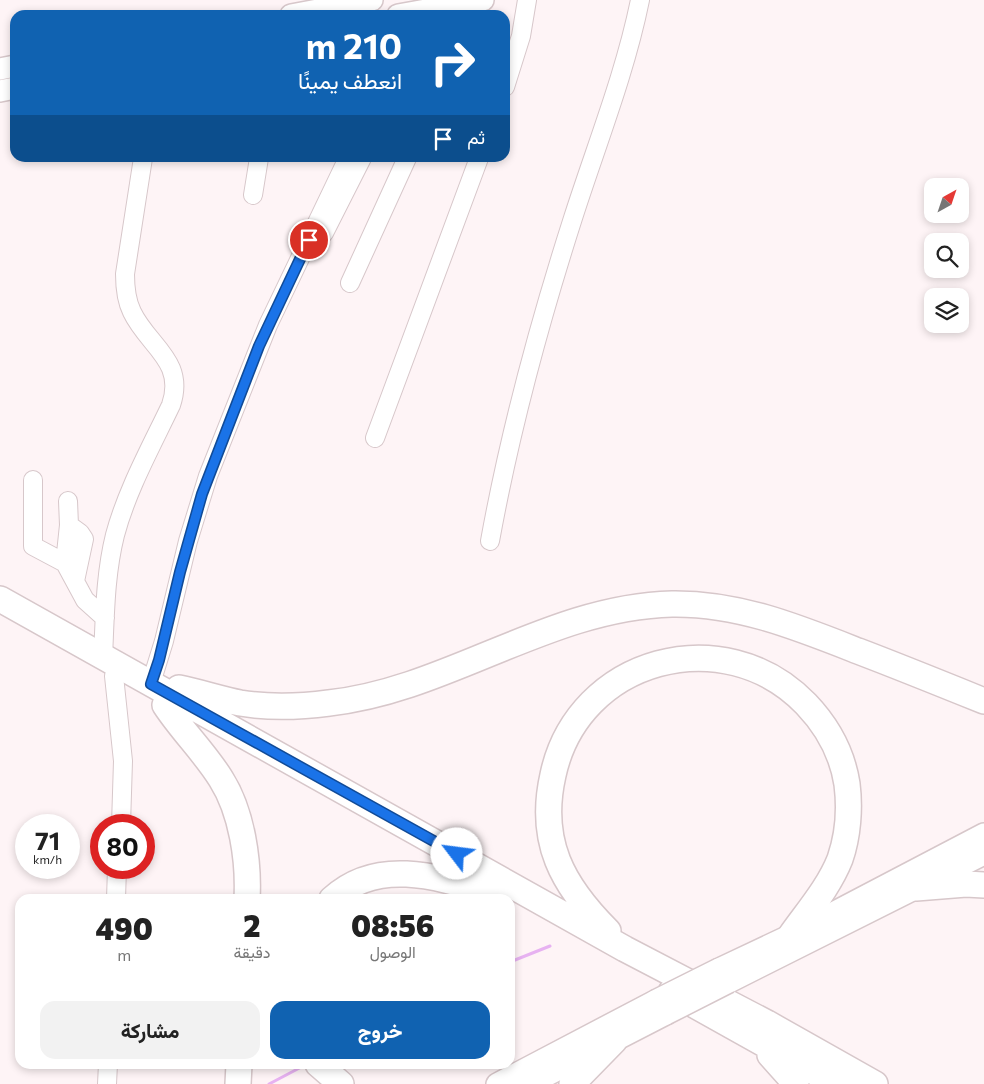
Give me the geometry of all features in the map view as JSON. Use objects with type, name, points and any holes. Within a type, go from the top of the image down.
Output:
[{"type":"highway","points":[[0,599],[109,667]]},
{"type":"highway","points":[[157,691],[256,705],[287,706],[337,702],[408,685],[591,616],[650,606],[692,604],[766,616],[984,700]]},
{"type":"highway","points":[[0,612],[157,691],[625,949],[767,1023],[875,1084]]},
{"type":"highway","points":[[625,949],[582,903],[558,866],[548,822],[548,805],[554,771],[571,730],[584,711],[604,690],[642,668],[687,658],[731,661],[759,670],[779,681],[797,694],[817,716],[828,730],[841,758],[849,803],[840,858],[824,890],[790,935]]},
{"type":"highway","points":[[157,691],[496,894]]},
{"type":"highway","points":[[157,691],[210,763],[228,792],[241,834],[247,894]]},
{"type":"highway","points":[[338,894],[350,885],[369,878],[410,874],[435,877],[488,894]]},
{"type":"highway","points":[[916,888],[966,884],[984,885]]},
{"type":"highway","points":[[515,905],[836,1084]]},
{"type":"highway","points":[[757,1040],[796,1084]]},
{"type":"highway","points":[[572,1084],[614,1041]]},
{"type":"main road","points":[[318,10],[372,0]]},
{"type":"main road","points":[[440,10],[483,0]]},
{"type":"main road","points":[[724,976],[790,935],[984,834]]},
{"type":"main road","points":[[496,1084],[916,888],[984,854]]},
{"type":"main road","points":[[530,1084],[614,1041],[661,1008]]},
{"type":"street","points":[[510,71],[521,36],[527,0]]},
{"type":"street","points":[[490,541],[510,438],[530,358],[559,262],[616,88],[640,0]]},
{"type":"street","points":[[121,814],[123,761],[109,667],[105,618],[109,565],[120,520],[170,405],[174,390],[174,375],[168,360],[133,314],[126,293],[125,274],[142,162]]},
{"type":"street","points":[[253,195],[258,162]]},
{"type":"street","points":[[157,691],[164,641],[188,541],[208,476],[265,332],[346,162]]},
{"type":"street","points":[[288,305],[360,162]]},
{"type":"street","points":[[350,283],[405,162]]},
{"type":"street","points":[[375,438],[477,162]]},
{"type":"street","points":[[33,480],[32,544],[37,549],[65,563],[85,600],[105,618]]},
{"type":"street","points":[[65,563],[69,525],[68,500]]},
{"type":"street","points":[[69,525],[80,533],[84,539],[75,581]]},
{"type":"street","points":[[116,894],[117,879]]},
{"type":"street","points":[[107,1084],[108,1069]]},
{"type":"waterway","points":[[515,960],[550,946]]},
{"type":"waterway","points":[[269,1084],[298,1069]]},
{"type":"route","points":[[309,240],[259,346],[208,476],[188,541],[164,641],[151,684],[457,854]]}]
